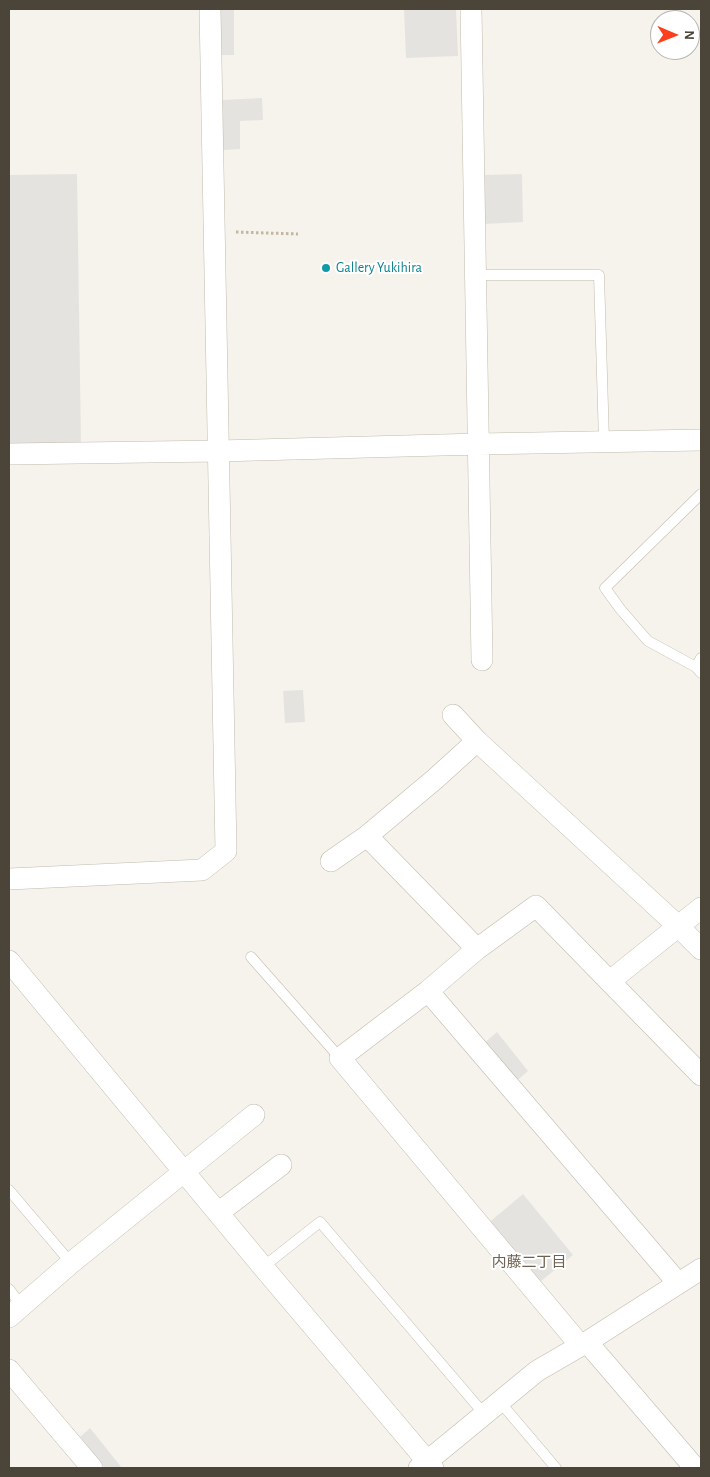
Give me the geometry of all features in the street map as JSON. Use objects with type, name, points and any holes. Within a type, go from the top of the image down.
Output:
[{"type":"street","points":[[9,879],[202,870],[226,851],[210,9]]},
{"type":"street","points":[[472,9],[482,660]]},
{"type":"street","points":[[9,454],[701,440]]},
{"type":"street","points":[[453,715],[477,742],[701,949]]},
{"type":"street","points":[[331,861],[367,836],[477,742]]},
{"type":"street","points":[[367,836],[477,949]]},
{"type":"street","points":[[695,1468],[583,1344],[340,1058],[428,991],[477,949],[536,906],[701,1075]]},
{"type":"street","points":[[610,981],[701,908]]},
{"type":"street","points":[[9,961],[427,1466],[537,1371],[701,1269]]},
{"type":"street","points":[[428,991],[678,1283]]},
{"type":"street","points":[[13,1304],[72,1263],[254,1115]]},
{"type":"street","points":[[218,1212],[281,1165]]},
{"type":"street","points":[[9,1370],[92,1468]]},
{"type":"lane","points":[[476,275],[599,275],[604,441]]},
{"type":"lane","points":[[700,666],[672,655],[648,641],[605,588],[701,494]]},
{"type":"lane","points":[[251,957],[340,1058]]},
{"type":"lane","points":[[9,1190],[72,1263]]},
{"type":"lane","points":[[263,1267],[320,1222],[493,1409],[556,1468]]},
{"type":"path","points":[[213,232],[298,234]]},
{"type":"shaded area","points":[[218,9],[234,9],[234,55],[218,55]]},
{"type":"shaded area","points":[[404,9],[456,9],[458,56],[406,58]]},
{"type":"shaded area","points":[[262,98],[263,120],[240,121],[240,149],[223,150],[222,100]]},
{"type":"shaded area","points":[[77,174],[81,445],[9,446],[9,175]]},
{"type":"shaded area","points":[[522,174],[523,222],[484,224],[483,175]]},
{"type":"shaded area","points":[[303,690],[305,722],[285,723],[283,691]]},
{"type":"shaded area","points":[[497,1032],[528,1071],[513,1084],[482,1045]]},
{"type":"shaded area","points":[[523,1194],[573,1255],[535,1286],[486,1225]]},
{"type":"shaded area","points":[[90,1428],[122,1468],[105,1468],[80,1437]]},
{"type":"place","name":"Gallery Yukihira","points":[[326,268]]},
{"type":"district","name":"内藤二丁目","points":[[529,1262]]}]
